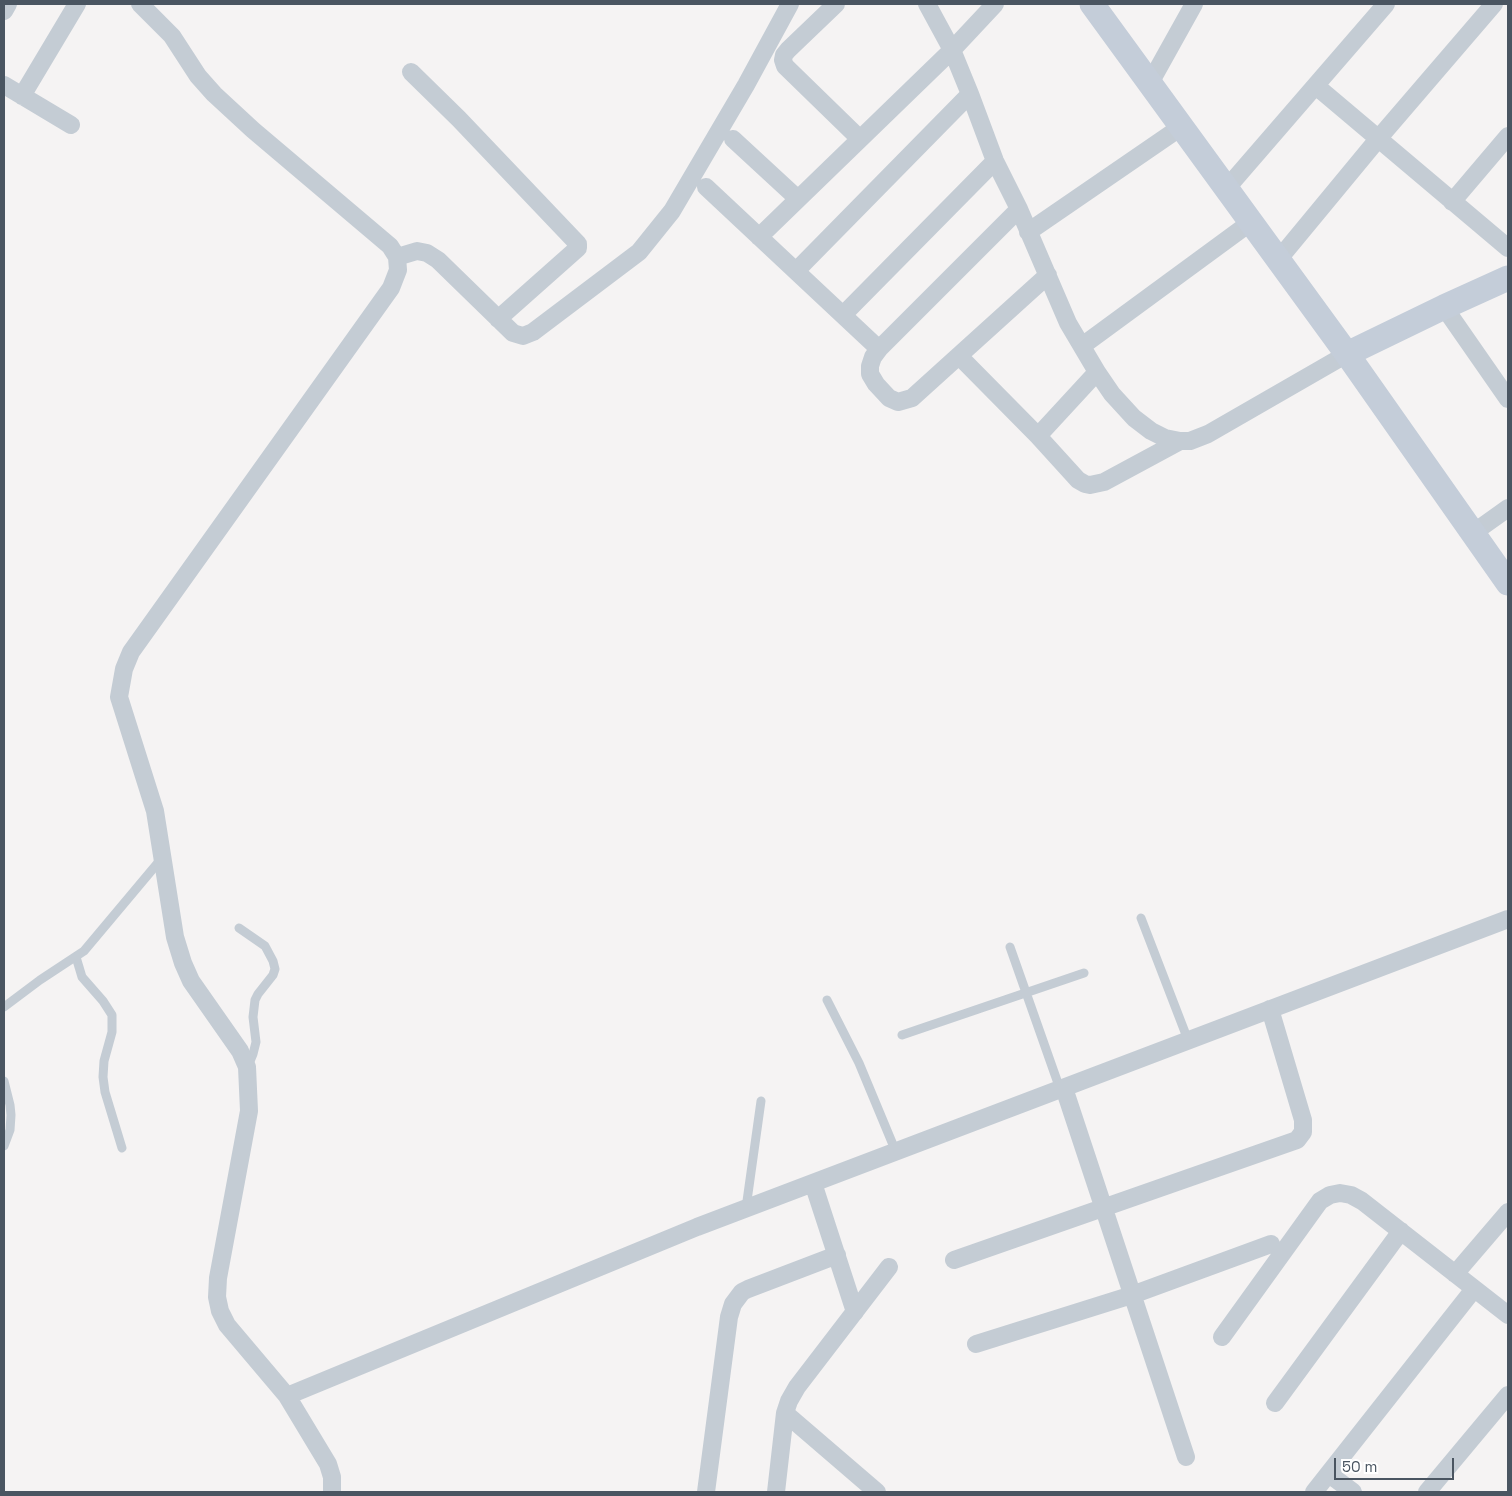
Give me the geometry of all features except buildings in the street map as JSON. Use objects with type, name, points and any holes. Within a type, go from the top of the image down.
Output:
[{"type":"street","points":[[4,11],[8,4]]},
{"type":"street","points":[[22,96],[77,4]]},
{"type":"street","points":[[397,257],[417,251],[427,253],[438,260],[512,333],[523,336],[533,332],[639,252],[672,211],[746,85],[790,4]]},
{"type":"street","points":[[836,4],[788,50],[783,60],[785,66],[860,139]]},
{"type":"street","points":[[927,4],[952,50],[995,161],[1019,209],[1068,323],[1112,394],[1134,418],[1151,431],[1165,438],[1190,441],[1208,434],[1347,354],[1508,278]]},
{"type":"street","points":[[759,237],[952,50],[995,4]]},
{"type":"street","points":[[1150,83],[1194,4]]},
{"type":"street","points":[[1278,260],[1378,139],[1494,4]]},
{"type":"street","points":[[1098,7],[1150,83],[1347,354],[1508,583]]},
{"type":"street","points":[[1226,188],[1316,86],[1378,7]]},
{"type":"street","points":[[144,8],[172,36],[198,76],[214,94],[253,130],[390,246],[397,257],[398,270],[390,288],[132,652],[124,669],[119,697],[155,811],[175,937],[183,963],[191,981],[240,1051],[247,1067],[249,1111],[218,1278],[217,1297],[220,1311],[227,1325],[287,1396],[328,1464],[332,1477],[332,1492]]},
{"type":"street","points":[[411,72],[459,119],[578,244],[578,248],[498,318]]},
{"type":"street","points":[[4,85],[71,124]]},
{"type":"street","points":[[1316,86],[1508,248]]},
{"type":"street","points":[[796,271],[970,94]]},
{"type":"street","points":[[1028,232],[1181,126]]},
{"type":"street","points":[[1452,202],[1508,136]]},
{"type":"street","points":[[733,139],[798,199]]},
{"type":"street","points":[[843,315],[995,161]]},
{"type":"street","points":[[706,187],[880,349]]},
{"type":"street","points":[[1019,209],[880,349],[873,357],[870,374],[876,384],[889,398],[898,402],[905,401],[919,393],[1048,275]]},
{"type":"street","points":[[1082,346],[1251,222]]},
{"type":"street","points":[[1444,307],[1508,399]]},
{"type":"street","points":[[959,356],[1038,436],[1078,480],[1090,485],[1104,482],[1180,441]]},
{"type":"street","points":[[1038,436],[1097,372]]},
{"type":"street","points":[[1473,533],[1508,508]]},
{"type":"street","points":[[287,1396],[746,1208],[1508,919]]},
{"type":"street","points":[[954,1260],[1294,1141],[1300,1137],[1303,1132],[1303,1120],[1270,1009]]},
{"type":"street","points":[[1062,1089],[1104,1208],[1186,1457]]},
{"type":"street","points":[[813,1183],[855,1312]]},
{"type":"street","points":[[1222,1337],[1320,1201],[1340,1192],[1362,1201],[1508,1315]]},
{"type":"street","points":[[1455,1274],[1508,1212]]},
{"type":"street","points":[[1275,1402],[1401,1231]]},
{"type":"street","points":[[976,1344],[1132,1295],[1271,1244]]},
{"type":"street","points":[[706,1492],[729,1316],[733,1304],[742,1292],[748,1288],[836,1256]]},
{"type":"street","points":[[776,1492],[785,1412],[797,1387],[889,1267]]},
{"type":"street","points":[[1314,1492],[1474,1288]]},
{"type":"street","points":[[1427,1492],[1508,1395]]},
{"type":"street","points":[[785,1412],[878,1492]]},
{"type":"street","points":[[1329,1474],[1353,1492]]},
{"type":"lane","points":[[4,1006],[84,951],[162,858]]},
{"type":"lane","points":[[1141,918],[1188,1040]]},
{"type":"lane","points":[[239,928],[265,946],[273,961],[274,969],[273,975],[255,1000],[253,1017],[256,1042],[247,1067]]},
{"type":"lane","points":[[1010,947],[1062,1089]]},
{"type":"lane","points":[[76,957],[82,977],[103,1001],[112,1015],[112,1032],[104,1061],[103,1077],[105,1092],[122,1148]]},
{"type":"lane","points":[[902,1036],[1084,973]]},
{"type":"lane","points":[[827,1000],[859,1064],[896,1152]]},
{"type":"lane","points":[[4,1081],[11,1115],[10,1130],[4,1146]]},
{"type":"lane","points":[[746,1208],[761,1101]]}]
